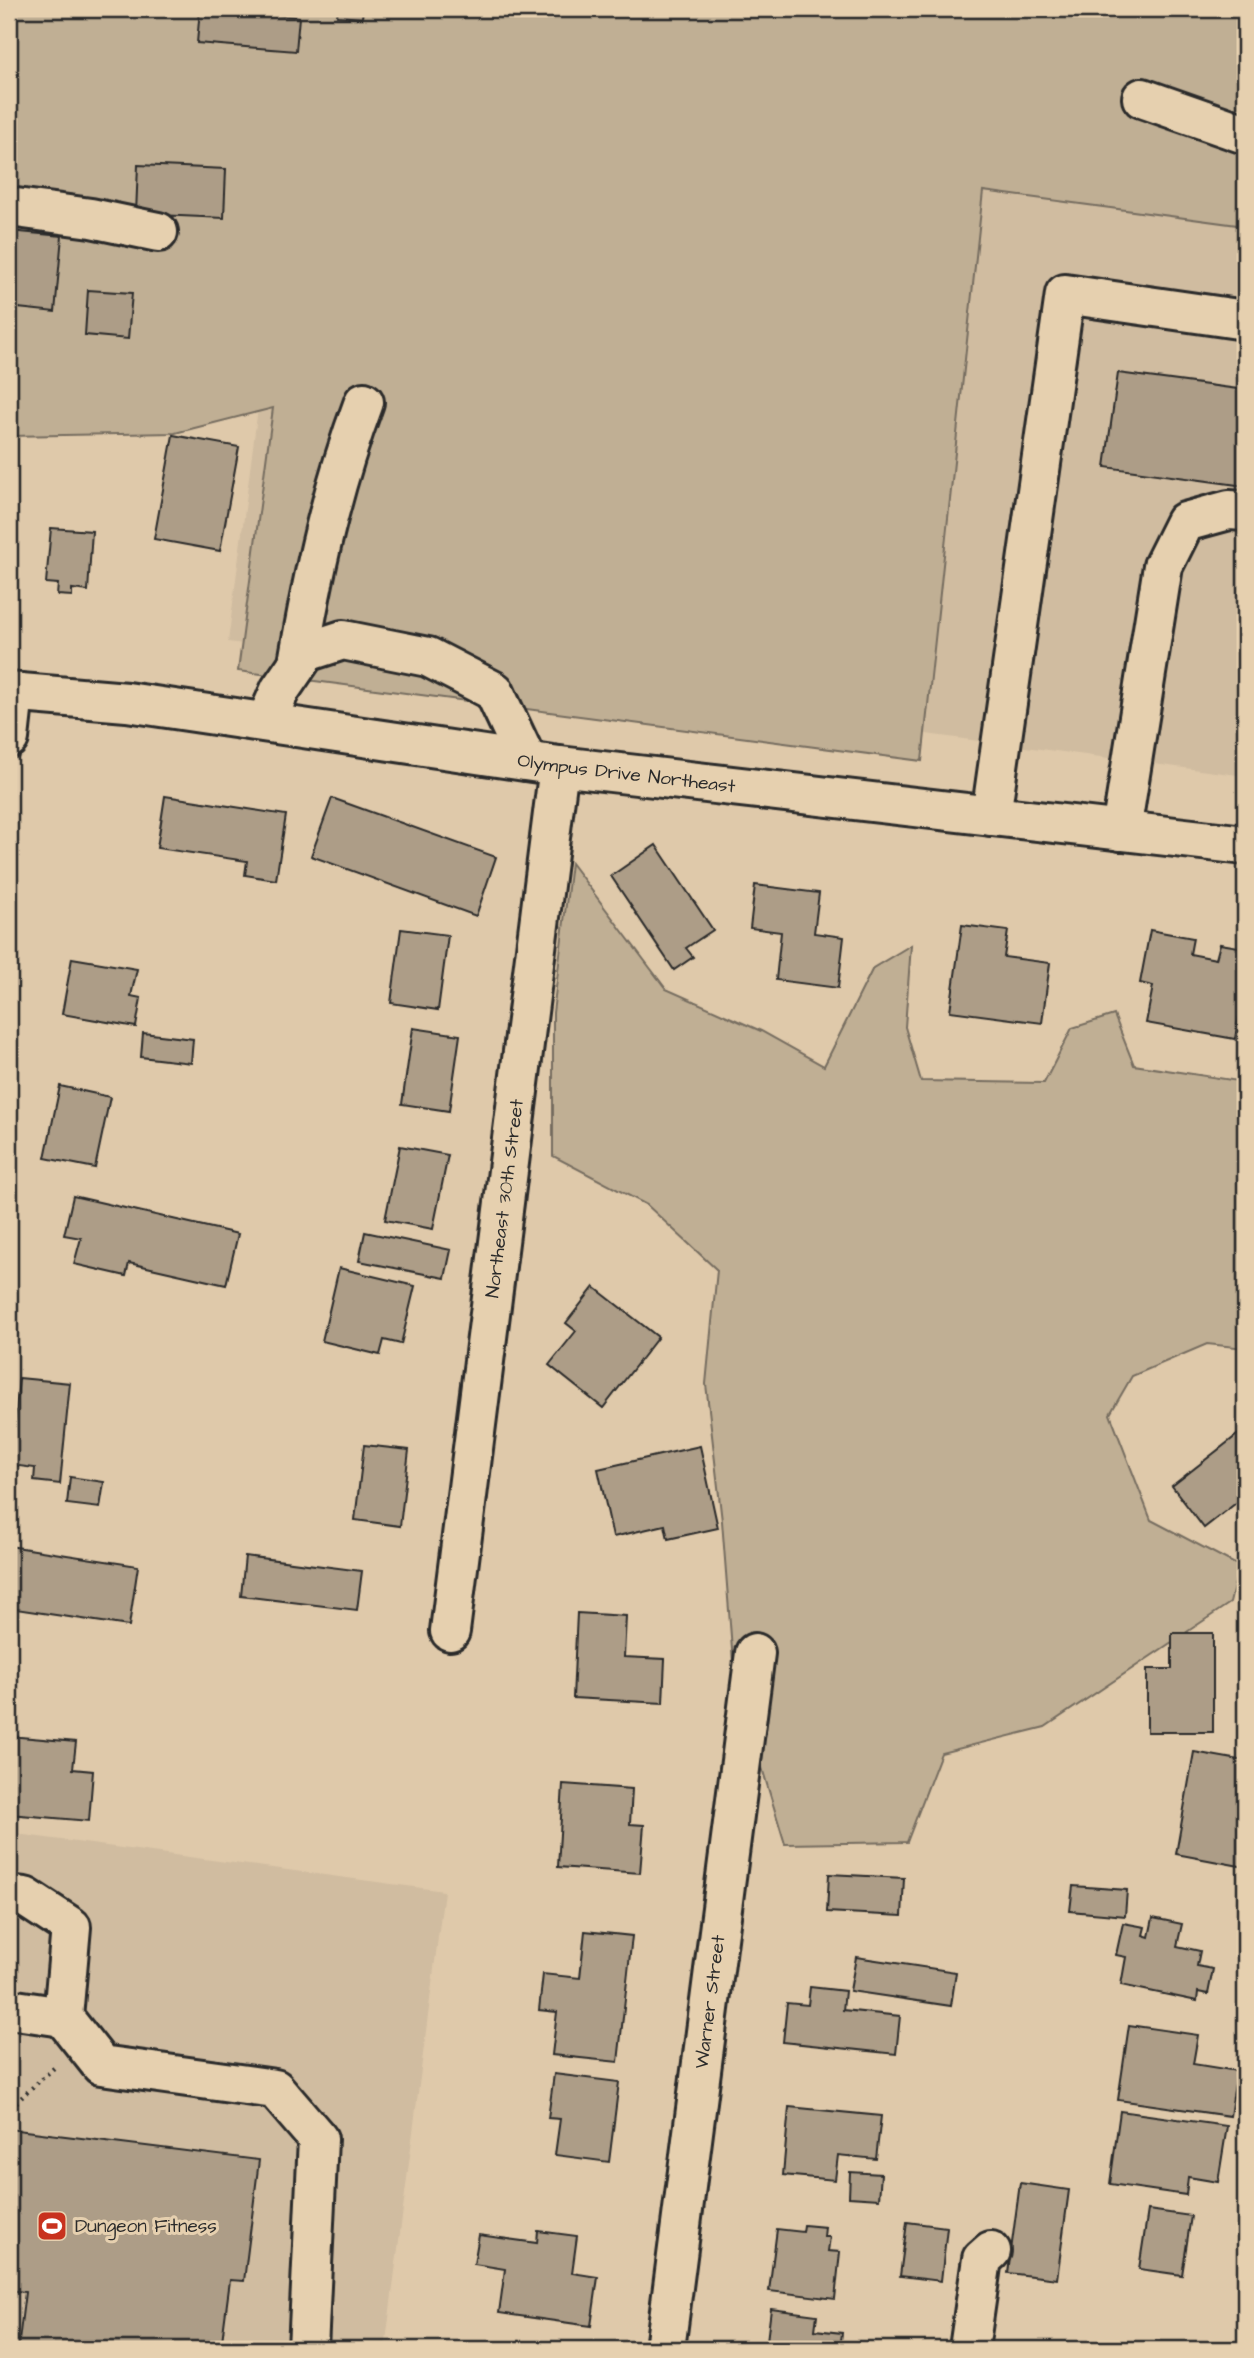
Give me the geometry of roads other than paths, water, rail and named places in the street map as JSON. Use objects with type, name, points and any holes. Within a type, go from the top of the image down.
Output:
[{"type":"street","points":[[1142,98],[1245,134]]},
{"type":"street","points":[[9,207],[91,218],[158,232]]},
{"type":"street","points":[[991,816],[1065,294],[1245,320]]},
{"type":"street","points":[[298,663],[322,537],[345,452],[363,402]]},
{"type":"street","points":[[1121,831],[1163,566],[1185,522],[1230,510],[1245,511]]},
{"type":"street","points":[[266,722],[280,690],[306,652],[343,640],[428,657],[494,691],[543,763]]},
{"type":"street","points":[[9,738],[12,692]]},
{"type":"street","name":"Olympus Drive Northeast","points":[[12,692],[127,702],[543,763],[1245,845]]},
{"type":"street","name":"Northeast 30th Street","points":[[450,1631],[543,763]]},
{"type":"street","name":"Warner Street","points":[[665,2349],[755,1653]]},
{"type":"street","points":[[9,1895],[25,1897],[71,1927],[73,2029]]},
{"type":"street","points":[[9,2009],[73,2029],[102,2065],[275,2089],[318,2139],[308,2349]]},
{"type":"street","points":[[969,2349],[982,2259],[992,2251]]},
{"type":"place","name":"Dungeon Fitness","points":[[52,2226]]}]
